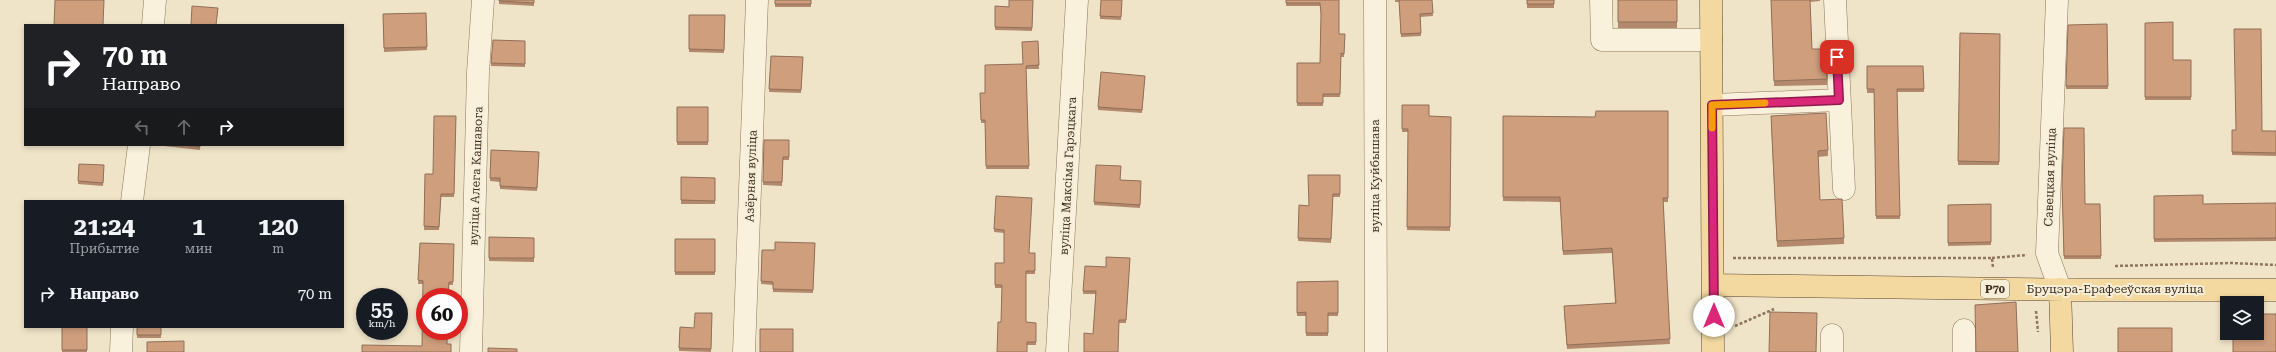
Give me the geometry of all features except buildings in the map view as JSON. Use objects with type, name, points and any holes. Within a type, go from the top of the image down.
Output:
[{"type":"main road","points":[[1711,0],[1714,258],[1713,352]]},
{"type":"main road","name":"Бруцэра-Ерафееўская вуліца","points":[[1714,285],[1995,289],[2276,290]]},
{"type":"main road","name":"Савецкая вуліца","points":[[2060,289],[2062,352]]},
{"type":"street","points":[[153,24],[155,0]]},
{"type":"street","name":"вуліца Алега Кашавога","points":[[471,352],[478,72],[483,0]]},
{"type":"street","name":"Азёрная вуліца","points":[[744,352],[757,0]]},
{"type":"street","name":"вуліца Максіма Гарэцкага","points":[[1057,352],[1077,0]]},
{"type":"street","name":"вуліца Куйбышава","points":[[1375,0],[1376,352]]},
{"type":"street","points":[[1601,0],[1602,40],[1711,40]]},
{"type":"street","points":[[1835,0],[1844,189]]},
{"type":"street","name":"Савецкая вуліца","points":[[2057,0],[2047,253],[2060,289]]},
{"type":"street","points":[[1712,105],[1839,100]]},
{"type":"street","points":[[132,200],[139,146]]},
{"type":"street","points":[[121,352],[122,328]]},
{"type":"street","points":[[1964,330],[1964,352]]},
{"type":"path","points":[[1714,258],[1776,260],[1992,258],[2047,253]]},
{"type":"path","points":[[1992,258],[1995,289]]},
{"type":"path","points":[[2111,266],[2231,263],[2276,265]]},
{"type":"path","points":[[1732,328],[1776,308]]},
{"type":"path","points":[[2036,308],[2038,337]]},
{"type":"slow traffic","points":[[1712,128],[1712,105],[1765,103]]},
{"type":"route","points":[[1714,316],[1712,105],[1839,100],[1837,57]]}]
